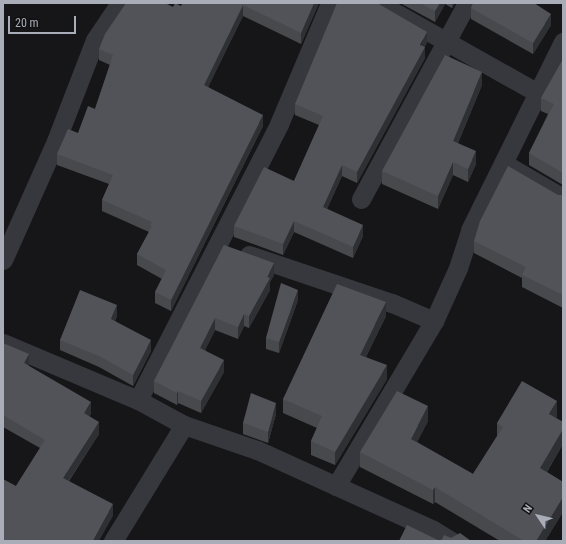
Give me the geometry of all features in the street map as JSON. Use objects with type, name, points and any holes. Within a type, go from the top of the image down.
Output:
[{"type":"street","points":[[3,260],[56,142],[95,40],[120,3]]},
{"type":"street","points":[[138,400],[279,124],[330,3]]},
{"type":"street","points":[[378,3],[538,94]]},
{"type":"street","points":[[361,199],[467,3]]},
{"type":"street","points":[[336,486],[434,321],[458,268],[470,230],[563,42]]},
{"type":"street","points":[[503,163],[563,198]]},
{"type":"street","points":[[218,243],[434,321]]},
{"type":"street","points":[[3,343],[138,400],[184,426],[257,450],[433,530],[451,541]]},
{"type":"street","points":[[113,541],[184,426]]},
{"type":"building","points":[[126,3],[165,3],[173,7],[175,3],[181,6],[183,3],[314,3],[301,33],[243,5],[204,85],[263,115],[171,300],[155,292],[166,270],[137,254],[152,226],[150,225],[152,222],[102,200],[113,175],[57,154],[68,129],[78,133],[88,106],[95,109],[113,55],[99,49],[105,34]]},
{"type":"building","points":[[337,3],[377,3],[427,32],[420,45],[425,47],[357,172],[342,165],[323,207],[363,225],[353,247],[294,221],[283,244],[234,226],[264,167],[294,181],[323,116],[295,104]]},
{"type":"building","points":[[420,3],[440,3],[435,11]]},
{"type":"building","points":[[473,3],[534,3],[551,14],[533,43],[471,8]]},
{"type":"building","points":[[445,55],[482,72],[453,141],[476,151],[468,169],[453,162],[438,196],[382,171]]},
{"type":"building","points":[[563,59],[563,173],[529,153],[554,104],[541,98]]},
{"type":"building","points":[[508,166],[558,195],[563,195],[563,295],[522,275],[526,267],[474,241],[480,221]]},
{"type":"building","points":[[224,245],[274,263],[267,277],[270,278],[249,316],[244,314],[238,327],[215,318],[200,348],[224,360],[201,401],[178,391],[177,393],[154,381]]},
{"type":"building","points":[[281,283],[298,290],[279,342],[266,338]]},
{"type":"building","points":[[337,284],[386,302],[360,355],[387,365],[335,452],[311,441],[322,416],[283,399]]},
{"type":"building","points":[[80,290],[117,305],[111,319],[151,340],[133,375],[99,356],[60,340]]},
{"type":"building","points":[[3,343],[29,354],[24,363],[91,402],[84,413],[99,422],[63,478],[113,504],[93,541],[3,541],[3,479],[16,486],[45,440],[3,415]]},
{"type":"building","points":[[522,381],[557,401],[549,414],[563,422],[563,429],[540,468],[563,482],[563,497],[536,541],[524,541],[435,487],[433,490],[360,452],[397,391],[428,406],[411,439],[473,474],[503,427],[497,423]]},
{"type":"building","points":[[251,393],[276,403],[268,432],[243,423]]},
{"type":"building","points":[[407,525],[440,541],[399,541]]},
{"type":"building","points":[[460,533],[471,541],[441,541],[444,535],[451,538]]}]
